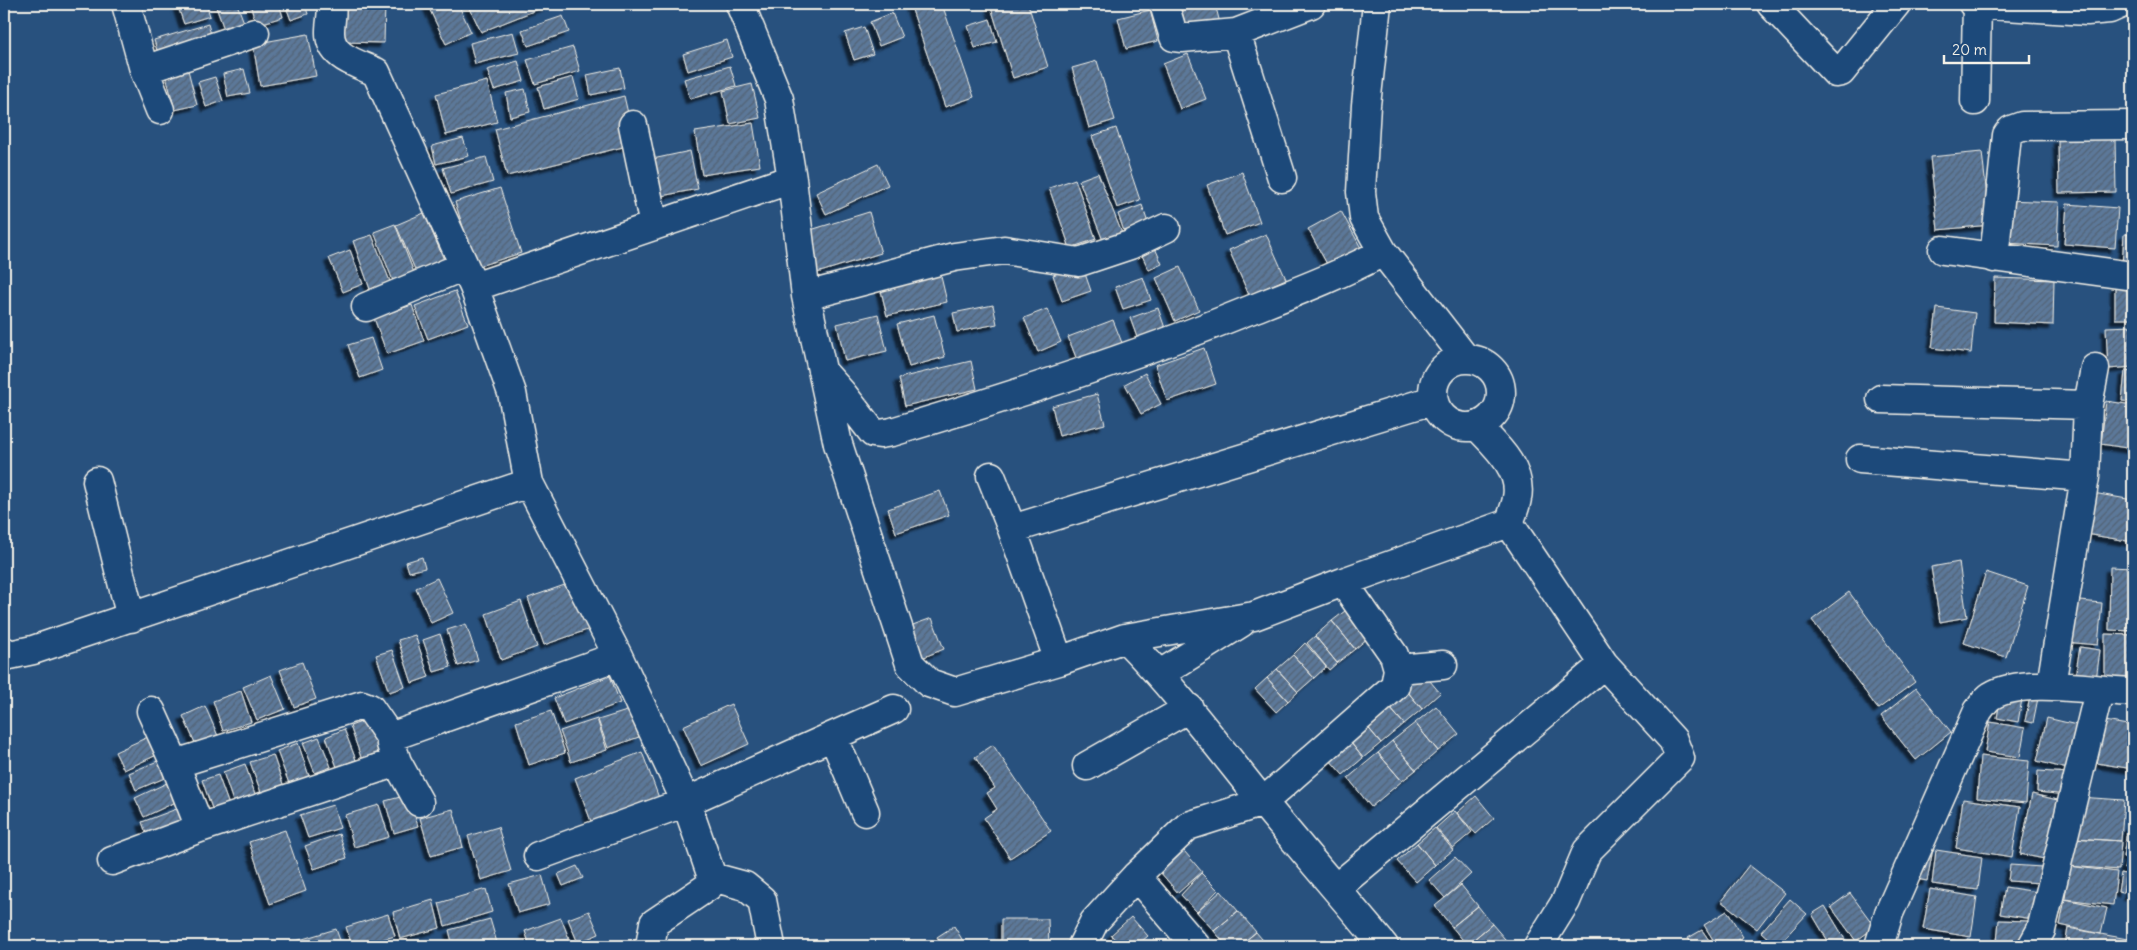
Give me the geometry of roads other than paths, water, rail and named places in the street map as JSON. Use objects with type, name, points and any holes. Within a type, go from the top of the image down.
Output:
[{"type":"street","points":[[126,4],[144,70],[160,110]]},
{"type":"street","points":[[331,4],[330,34],[333,48],[345,58],[376,72],[469,276],[512,393],[529,483],[618,656],[686,802],[712,877],[709,886],[654,923],[647,945]]},
{"type":"street","points":[[740,4],[779,99],[792,179],[806,296],[838,444],[910,664],[929,683],[955,692],[1059,661],[1125,638],[1254,616]]},
{"type":"street","points":[[1164,4],[1174,37],[1236,33],[1311,4]]},
{"type":"street","points":[[1377,4],[1366,105],[1361,192],[1364,218],[1383,252],[1466,359]]},
{"type":"street","points":[[1771,4],[1836,73],[1841,72],[1896,4]]},
{"type":"street","points":[[1973,4],[2087,11],[2110,8],[2121,4]]},
{"type":"street","points":[[1975,101],[1977,4]]},
{"type":"street","points":[[144,70],[255,33]]},
{"type":"street","points":[[1236,33],[1282,178]]},
{"type":"street","points":[[633,125],[654,226]]},
{"type":"street","points":[[1994,258],[2007,135],[2010,130],[2022,126],[2133,125]]},
{"type":"street","points":[[366,307],[469,276],[654,226],[792,179]]},
{"type":"street","points":[[806,296],[954,257],[1004,250],[1079,262],[1130,245],[1166,228]]},
{"type":"street","points":[[1943,250],[2133,276]]},
{"type":"street","points":[[822,372],[842,393],[873,433],[886,433],[1041,387],[1213,325],[1350,270],[1383,252]]},
{"type":"street","points":[[1466,359],[1479,361],[1491,369],[1498,381],[1500,394],[1497,408],[1489,419],[1478,426],[1458,426],[1442,417],[1433,400],[1435,380],[1447,364],[1466,359]]},
{"type":"street","points":[[2051,685],[2085,477],[2088,405],[2096,368]]},
{"type":"street","points":[[1881,399],[2088,405]]},
{"type":"street","points":[[1012,529],[1433,400]]},
{"type":"street","points":[[1478,426],[1508,459],[1515,477],[1518,496],[1509,523]]},
{"type":"street","points":[[1860,459],[2085,477]]},
{"type":"street","points":[[991,476],[1059,661]]},
{"type":"street","points":[[97,481],[131,618]]},
{"type":"street","points":[[4,654],[33,650],[529,483]]},
{"type":"street","points":[[1160,674],[1254,616],[1509,523]]},
{"type":"street","points":[[1509,523],[1604,664],[1673,740],[1680,758],[1587,851],[1566,901],[1538,946]]},
{"type":"street","points":[[1082,946],[1094,922],[1136,876],[1188,826],[1263,802],[1395,686],[1398,669],[1394,655],[1343,582]]},
{"type":"street","points":[[1125,638],[1160,674],[1189,708],[1263,802],[1384,946]]},
{"type":"street","points":[[112,860],[200,828],[618,656]]},
{"type":"street","points":[[1336,888],[1604,664]]},
{"type":"street","points":[[1398,669],[1443,665]]},
{"type":"street","points":[[1879,946],[1889,913],[1978,711],[1989,697],[2007,689],[2051,685],[2099,691],[2133,692]]},
{"type":"street","points":[[2032,946],[2041,930],[2099,691]]},
{"type":"street","points":[[175,764],[362,705],[370,708],[418,802]]},
{"type":"street","points":[[1087,766],[1189,708]]},
{"type":"street","points":[[538,856],[686,802],[894,709]]},
{"type":"street","points":[[151,711],[175,764],[200,828]]},
{"type":"street","points":[[833,736],[865,812]]},
{"type":"street","points":[[1136,876],[1196,946]]},
{"type":"street","points":[[712,877],[745,886],[762,900],[770,946]]}]
